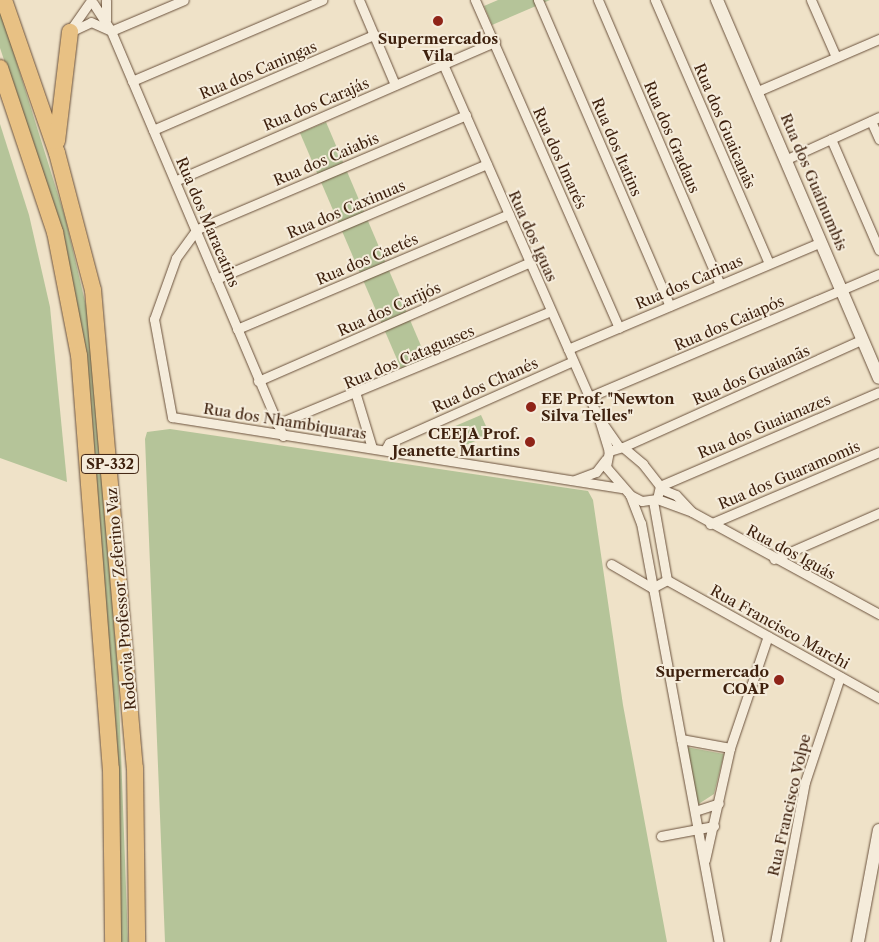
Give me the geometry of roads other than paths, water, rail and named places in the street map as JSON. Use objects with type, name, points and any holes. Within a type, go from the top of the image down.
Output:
[{"type":"highway","name":"Rodovia Professor Zeferino Vaz","points":[[4,0],[57,154],[94,290],[101,351],[135,768],[137,942]]},
{"type":"highway","points":[[57,154],[70,32]]},
{"type":"highway","name":"Rodovia Professor Zeferino Vaz","points":[[0,68],[55,232],[79,355],[111,769],[113,942]]},
{"type":"street","name":"Rua dos Maracatins","points":[[106,0],[106,20]]},
{"type":"street","points":[[70,32],[91,22],[111,31],[184,0]]},
{"type":"street","points":[[132,81],[322,0]]},
{"type":"street","points":[[359,0],[395,85]]},
{"type":"street","name":"Rua dos Imarés","points":[[475,0],[619,328]]},
{"type":"street","name":"Rua dos Itatins","points":[[538,0],[670,306]]},
{"type":"street","name":"Rua dos Gradaus","points":[[598,0],[720,284]]},
{"type":"street","name":"Rua dos Guaicanãs","points":[[655,0],[769,263]]},
{"type":"street","name":"Rua dos Guainumbis","points":[[717,0],[758,91],[879,378]]},
{"type":"street","points":[[811,0],[836,57]]},
{"type":"street","name":"Rua dos Maracatins","points":[[90,2],[106,20],[111,31],[152,130],[177,180],[258,381],[283,436]]},
{"type":"street","points":[[70,32],[90,2]]},
{"type":"street","name":"Rua dos Caningas","points":[[152,130],[374,35]]},
{"type":"street","points":[[758,91],[879,39]]},
{"type":"street","name":"Rua dos Carajás","points":[[177,180],[495,42]]},
{"type":"street","name":"Rua dos Iguas","points":[[443,64],[599,419],[607,455],[621,488],[630,495],[655,500]]},
{"type":"street","name":"Rua dos Caiabis","points":[[197,229],[466,116]]},
{"type":"street","points":[[787,159],[875,119],[879,140]]},
{"type":"street","points":[[831,139],[879,250]]},
{"type":"street","name":"Rua dos Caxinuas","points":[[216,279],[486,164]]},
{"type":"street","name":"Rua dos Caetés","points":[[237,329],[509,214]]},
{"type":"street","name":"Rua dos Nhambiquaras","points":[[197,229],[176,258],[154,319],[172,418],[621,488]]},
{"type":"street","name":"Rua dos Carinas","points":[[568,349],[821,242]]},
{"type":"street","name":"Rua dos Carijós","points":[[258,381],[530,262]]},
{"type":"street","name":"Rua dos Caiapós","points":[[589,397],[879,274]]},
{"type":"street","name":"Rua dos Cataguases","points":[[277,424],[356,395],[551,311]]},
{"type":"street","name":"Rua dos Guaianãs","points":[[621,447],[863,339]]},
{"type":"street","name":"Rua dos Chanés","points":[[385,450],[389,443],[573,361]]},
{"type":"street","name":"Rua dos Guaianazes","points":[[660,488],[879,392]]},
{"type":"street","points":[[356,395],[372,448]]},
{"type":"street","name":"Rua dos Iguas","points":[[599,419],[621,447],[660,488]]},
{"type":"street","points":[[607,455],[621,447]]},
{"type":"street","name":"Rua dos Guaramomis","points":[[710,524],[879,452]]},
{"type":"street","name":"Rua dos Nhambiquaras","points":[[572,480],[596,472],[607,455]]},
{"type":"street","points":[[652,588],[667,580],[655,500],[660,488]]},
{"type":"street","name":"Rua dos Iguás","points":[[660,488],[676,495],[692,512],[710,524],[879,614]]},
{"type":"street","points":[[630,495],[641,523],[719,942]]},
{"type":"street","name":"Rua dos Iguás","points":[[655,500],[692,512]]},
{"type":"street","points":[[774,559],[879,513]]},
{"type":"street","points":[[610,564],[652,588]]},
{"type":"street","name":"Rua Francisco Marchi","points":[[667,580],[879,698]]},
{"type":"street","points":[[705,862],[730,748],[768,636]]},
{"type":"street","name":"Rua Francisco Volpe","points":[[775,942],[805,782],[840,676]]},
{"type":"street","points":[[681,738],[730,748]]},
{"type":"street","points":[[695,811],[719,803]]},
{"type":"street","points":[[661,836],[714,826]]},
{"type":"street","points":[[858,942],[879,834]]},
{"type":"place","name":"Supermercados Vila","points":[[438,21]]},
{"type":"place","name":"EE Prof. \"Newton Silva Telles\"","points":[[531,407]]},
{"type":"place","name":"CEEJA Prof. Jeanette Martins","points":[[530,442]]},
{"type":"place","name":"Supermercado COAP","points":[[779,680]]}]
